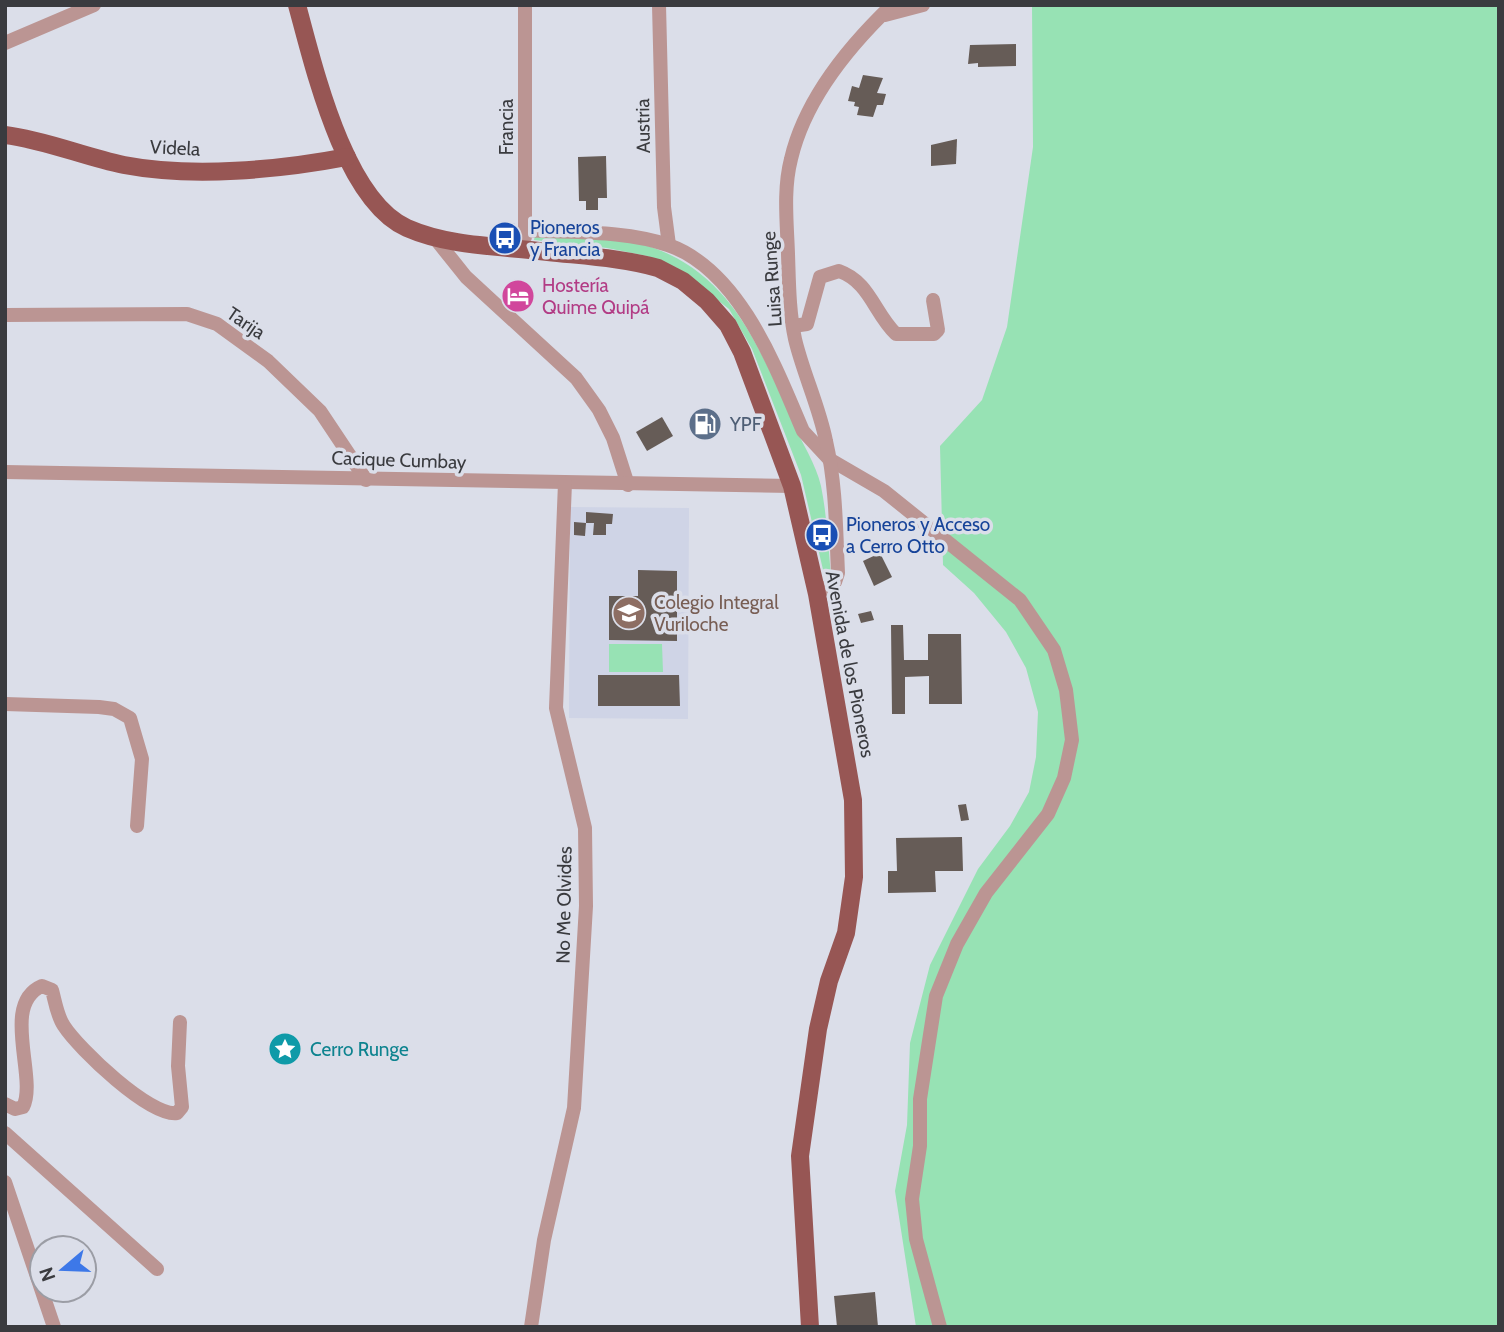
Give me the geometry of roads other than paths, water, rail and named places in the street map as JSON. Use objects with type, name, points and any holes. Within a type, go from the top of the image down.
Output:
[{"type":"main road","name":"Avenida de los Pioneros","points":[[297,5],[347,158],[360,186],[390,218],[433,236],[650,266],[682,281],[707,301],[728,325],[742,352],[792,486],[817,594],[853,800],[854,877],[846,933],[829,981],[818,1029],[800,1156],[810,1327]]},
{"type":"main road","name":"Videla","points":[[5,135],[33,139],[123,164],[160,170],[219,170],[347,158]]},
{"type":"street","points":[[5,43],[94,5]]},
{"type":"street","name":"Francia","points":[[525,5],[525,249]]},
{"type":"street","name":"Austria","points":[[659,5],[664,207],[669,245]]},
{"type":"street","name":"Luisa Runge","points":[[817,594],[835,582],[838,573],[830,458],[793,326],[786,192],[790,159],[798,135],[831,74],[892,5]]},
{"type":"street","points":[[880,17],[923,5]]},
{"type":"street","points":[[525,230],[602,234],[669,245],[692,258],[739,303],[772,356],[803,431],[830,458],[884,491],[1020,600],[1054,650],[1066,690],[1072,740],[1064,778],[1048,814],[986,893],[957,944],[936,996],[920,1098],[920,1146],[912,1199],[916,1239],[940,1327]]},
{"type":"street","points":[[433,236],[466,277],[576,378],[599,410],[613,438],[628,485]]},
{"type":"street","points":[[793,326],[807,324],[820,277],[839,271],[859,281],[887,326],[896,334],[934,334],[938,330],[933,300]]},
{"type":"street","name":"Tarija","points":[[5,315],[187,314],[217,324],[268,361],[320,411],[366,480]]},
{"type":"street","name":"Cacique Cumbay","points":[[5,472],[212,473],[366,480],[792,486]]},
{"type":"street","name":"No Me Olvides","points":[[531,1327],[544,1240],[574,1108],[585,919],[585,828],[556,708],[565,483]]},
{"type":"street","points":[[5,704],[99,707],[114,709],[130,718],[142,759],[137,825]]},
{"type":"street","points":[[5,1104],[15,1110],[23,1107],[29,1097],[17,1044],[22,1004],[35,989],[42,986],[52,990],[62,1024],[72,1037],[136,1096],[169,1114],[177,1113],[183,1107],[178,1066],[180,1022]]},
{"type":"street","points":[[5,1133],[157,1269]]},
{"type":"street","points":[[5,1182],[54,1327]]},
{"type":"place","name":"Pioneros y Francia","points":[[505,238]]},
{"type":"place","name":"Hostería Quime Quipá","points":[[518,296]]},
{"type":"place","name":"YPF","points":[[705,424]]},
{"type":"place","name":"Pioneros y Acceso a Cerro Otto","points":[[822,535]]},
{"type":"place","name":"Colegio Integral Vuriloche","points":[[629,613]]},
{"type":"place","name":"Cerro Runge","points":[[285,1049]]}]
